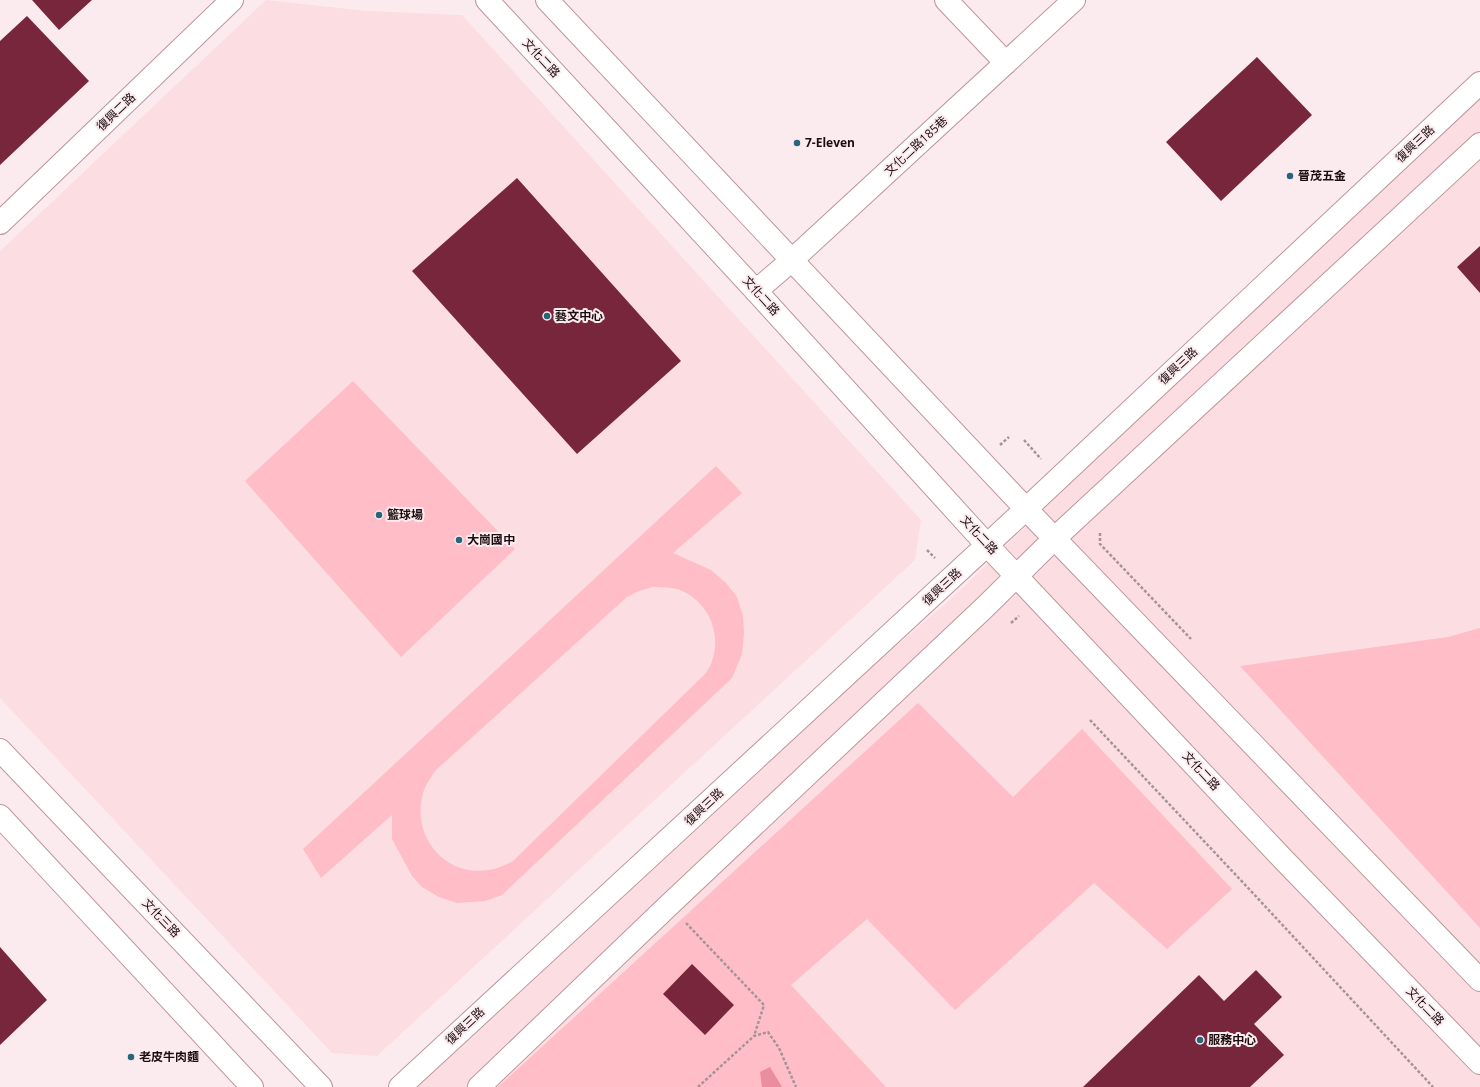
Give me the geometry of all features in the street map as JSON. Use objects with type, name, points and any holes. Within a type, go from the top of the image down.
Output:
[{"type":"street","name":"復興二路","points":[[0,223],[232,0]]},
{"type":"street","name":"文化二路","points":[[487,0],[987,544],[1325,903],[1480,1063]]},
{"type":"street","points":[[547,0],[1054,539],[1480,980]]},
{"type":"street","points":[[946,0],[1006,63]]},
{"type":"street","name":"文化二路185巷","points":[[756,291],[792,260],[1074,0]]},
{"type":"street","name":"復興三路","points":[[400,1087],[1026,509],[1480,83]]},
{"type":"street","points":[[479,1087],[1017,576],[1054,539],[1480,144]]},
{"type":"street","name":"文化三路","points":[[0,750],[321,1087]]},
{"type":"street","points":[[0,816],[252,1087]]},
{"type":"path","points":[[1100,528],[1100,544],[1194,642]]},
{"type":"path","points":[[1090,720],[1245,884],[1433,1087]]},
{"type":"path","points":[[670,905],[764,1005],[754,1036]]},
{"type":"path","points":[[698,1087],[754,1036],[768,1032],[779,1048],[796,1087]]},
{"type":"shaded area","name":"大崗國中","points":[[266,0],[366,11],[462,15],[921,520],[915,560],[377,1056],[332,1053],[0,698],[0,251]]},
{"type":"shaded area","points":[[1480,85],[1480,1087],[408,1087],[636,869],[952,598]]},
{"type":"shaded area","name":"籃球場","points":[[353,381],[515,549],[401,657],[245,481]]},
{"type":"shaded area","points":[[716,466],[742,493],[673,553],[711,570],[726,583],[737,597],[743,616],[744,634],[742,654],[732,678],[502,895],[485,901],[457,903],[439,897],[422,887],[412,876],[392,839],[392,815],[321,878],[303,849]],"holes":[[[652,587],[680,590],[690,595],[705,610],[714,629],[715,640],[715,650],[712,661],[705,674],[513,861],[495,869],[472,871],[458,867],[446,861],[428,840],[422,826],[420,812],[422,797],[429,779],[436,770],[627,597]]]},
{"type":"shaded area","points":[[1480,628],[1480,928],[1240,666],[1448,637]]},
{"type":"shaded area","points":[[918,703],[1013,797],[1082,729],[1232,889],[1167,949],[1094,883],[955,1010],[867,919],[791,985],[886,1087],[498,1087]]},
{"type":"shaded area","points":[[770,1067],[782,1087],[762,1087],[760,1072]]},
{"type":"building","points":[[32,0],[92,0],[59,30]]},
{"type":"building","points":[[27,16],[89,81],[0,165],[0,41]]},
{"type":"building","points":[[1257,57],[1312,115],[1221,201],[1166,142]]},
{"type":"building","name":"藝文中心","points":[[517,178],[681,361],[577,454],[412,271]]},
{"type":"building","points":[[1480,246],[1480,293],[1457,267]]},
{"type":"building","points":[[0,947],[47,1000],[0,1045]]},
{"type":"building","points":[[692,964],[734,1005],[705,1035],[663,994]]},
{"type":"building","name":"服務中心","points":[[1256,970],[1282,997],[1254,1024],[1284,1055],[1250,1087],[1083,1087],[1199,975],[1224,1001]]},
{"type":"place","name":"7-Eleven","points":[[797,143]]},
{"type":"place","name":"晉茂五金","points":[[1290,176]]},
{"type":"place","name":"藝文中心","points":[[547,316]]},
{"type":"place","name":"籃球場","points":[[379,515]]},
{"type":"place","name":"大崗國中","points":[[459,540]]},
{"type":"place","name":"服務中心","points":[[1200,1040]]},
{"type":"place","name":"老皮牛肉麵","points":[[131,1057]]}]
